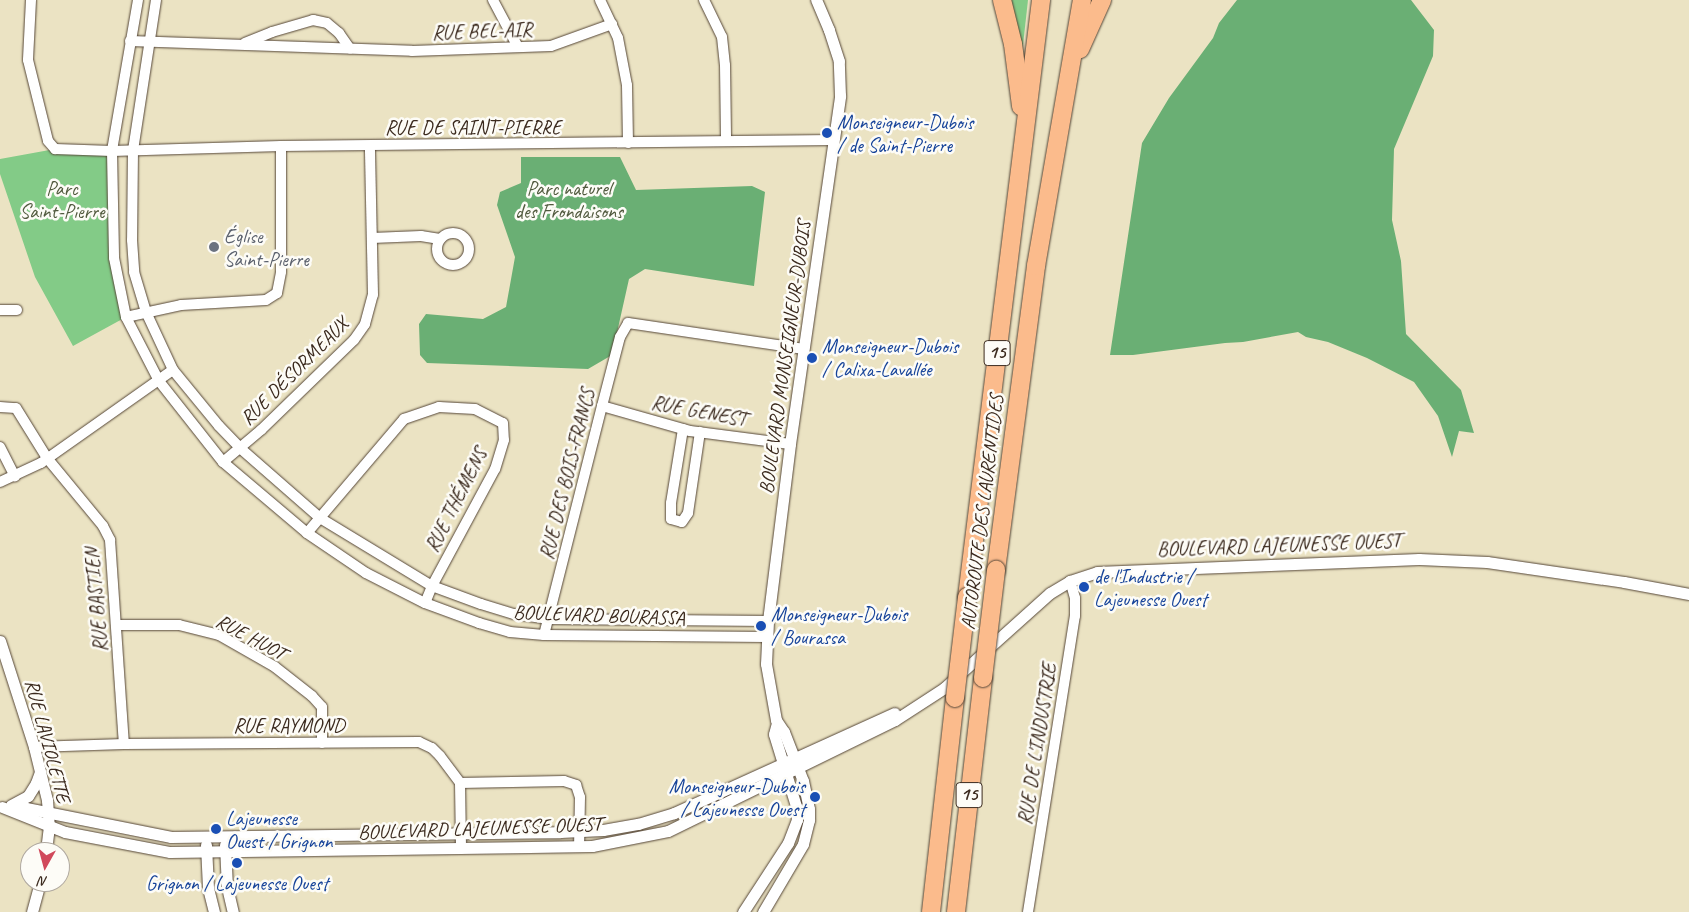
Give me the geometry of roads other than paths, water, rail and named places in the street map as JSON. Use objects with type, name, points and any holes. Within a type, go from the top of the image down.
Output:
[{"type":"highway","points":[[1002,0],[1013,44],[1025,134]]},
{"type":"highway","name":"AUTOROUTE DES LAURENTIDES","points":[[931,912],[967,598],[1041,0]]},
{"type":"highway","name":"AUTOROUTE DES LAURENTIDES","points":[[956,912],[996,570],[1031,301],[1082,0]]},
{"type":"highway","points":[[1068,77],[1102,0]]},
{"type":"street","name":"RUE DE SAINT-PIERRE","points":[[31,0],[28,60],[48,141],[55,149],[60,150],[112,151],[281,146],[628,144],[834,140]]},
{"type":"street","name":"BOULEVARD BOURASSA","points":[[138,0],[112,151],[114,258],[126,318],[159,381],[223,462],[307,533],[366,572],[424,603],[510,632],[544,635],[766,637]]},
{"type":"street","name":"BOULEVARD BOURASSA","points":[[156,0],[133,150],[132,240],[134,272],[146,312],[174,370],[219,426],[240,448],[320,518],[432,586],[514,614],[548,619],[768,621]]},
{"type":"street","points":[[493,0],[518,47]]},
{"type":"street","points":[[600,0],[618,38],[627,85],[628,144]]},
{"type":"street","points":[[704,0],[722,38],[725,65],[726,141]]},
{"type":"street","name":"BOULEVARD MONSEIGNEUR-DUBOIS","points":[[744,912],[794,832],[796,806],[774,734],[777,723],[766,664],[766,637],[790,444],[834,140],[841,74],[835,47],[816,0]]},
{"type":"street","name":"RUE BEL-AIR","points":[[241,45],[272,32],[313,20],[327,23],[338,33],[350,49]]},
{"type":"street","name":"RUE BEL-AIR","points":[[130,41],[412,52],[551,46],[612,24]]},
{"type":"street","points":[[126,318],[180,305],[266,300],[278,293],[281,272],[281,146]]},
{"type":"street","name":"RUE DÉSORMEAUX","points":[[223,462],[354,340],[365,324],[373,295],[370,146]]},
{"type":"street","points":[[372,238],[421,236],[440,240]]},
{"type":"street","points":[[114,241],[132,240]]},
{"type":"street","points":[[0,310],[17,310]]},
{"type":"street","name":"RUE DES BOIS-FRANCS","points":[[544,635],[620,337],[628,322],[804,349]]},
{"type":"street","points":[[0,482],[48,458],[174,370]]},
{"type":"street","name":"RUE GENEST","points":[[602,406],[683,429],[790,444]]},
{"type":"street","name":"RUE BASTIEN","points":[[0,407],[16,408],[48,458],[103,526],[110,540],[124,744]]},
{"type":"street","name":"RUE THÉMENS","points":[[307,533],[404,419],[439,407],[475,409],[503,423],[504,440],[495,469],[424,603]]},
{"type":"street","points":[[683,429],[671,503],[671,519],[682,522],[688,513],[700,432]]},
{"type":"street","points":[[0,447],[15,476]]},
{"type":"street","name":"BOULEVARD LAJEUNESSE OUEST","points":[[1,807],[26,808],[157,835],[580,832],[658,820],[796,763],[869,723],[914,706],[944,688],[1047,596],[1070,581],[1097,572],[1419,560],[1487,562],[1624,582],[1689,594]]},
{"type":"street","name":"RUE DE L'INDUSTRIE","points":[[1028,912],[1075,616],[1075,598],[1070,581]]},
{"type":"street","name":"RUE HUOT","points":[[117,626],[179,625],[219,635],[275,667],[312,696],[322,707],[322,743]]},
{"type":"street","name":"RUE LAVIOLETTE","points":[[0,641],[40,771],[48,813],[47,842]]},
{"type":"street","name":"BOULEVARD MONSEIGNEUR-DUBOIS","points":[[763,912],[794,860],[807,831],[809,809],[796,763],[784,732],[777,723]]},
{"type":"street","name":"RUE RAYMOND","points":[[34,747],[124,744],[419,742],[432,748],[440,756],[460,783]]},
{"type":"street","name":"BOULEVARD LAJEUNESSE OUEST","points":[[1,807],[64,832],[159,851],[225,852],[579,847],[647,837],[668,831],[784,768]]},
{"type":"street","points":[[1,807],[19,802],[28,796],[36,784],[40,771]]},
{"type":"street","points":[[461,849],[460,783],[570,782],[579,790],[579,847]]},
{"type":"street","points":[[206,836],[208,888],[214,912]]},
{"type":"street","points":[[225,836],[227,887],[233,912]]},
{"type":"street","points":[[32,912],[37,892]]},
{"type":"place","name":"Monseigneur-Dubois / de Saint-Pierre","points":[[827,133]]},
{"type":"place","name":"Église Saint-Pierre","points":[[214,247]]},
{"type":"place","name":"Monseigneur-Dubois / Calixa-Lavallée","points":[[812,358]]},
{"type":"place","name":"de l'Industrie / Lajeunesse Ouest","points":[[1084,587]]},
{"type":"place","name":"Monseigneur-Dubois / Bourassa","points":[[761,626]]},
{"type":"place","name":"Monseigneur-Dubois / Lajeunesse Ouest","points":[[815,797]]},
{"type":"place","name":"Lajeunesse Ouest / Grignon","points":[[216,829]]},
{"type":"place","name":"Grignon / Lajeunesse Ouest","points":[[237,863]]},
{"type":"park label","name":"Parc Saint-Pierre","points":[[62,200]]},
{"type":"park label","name":"Parc naturel des Frondaisons","points":[[569,200]]}]
